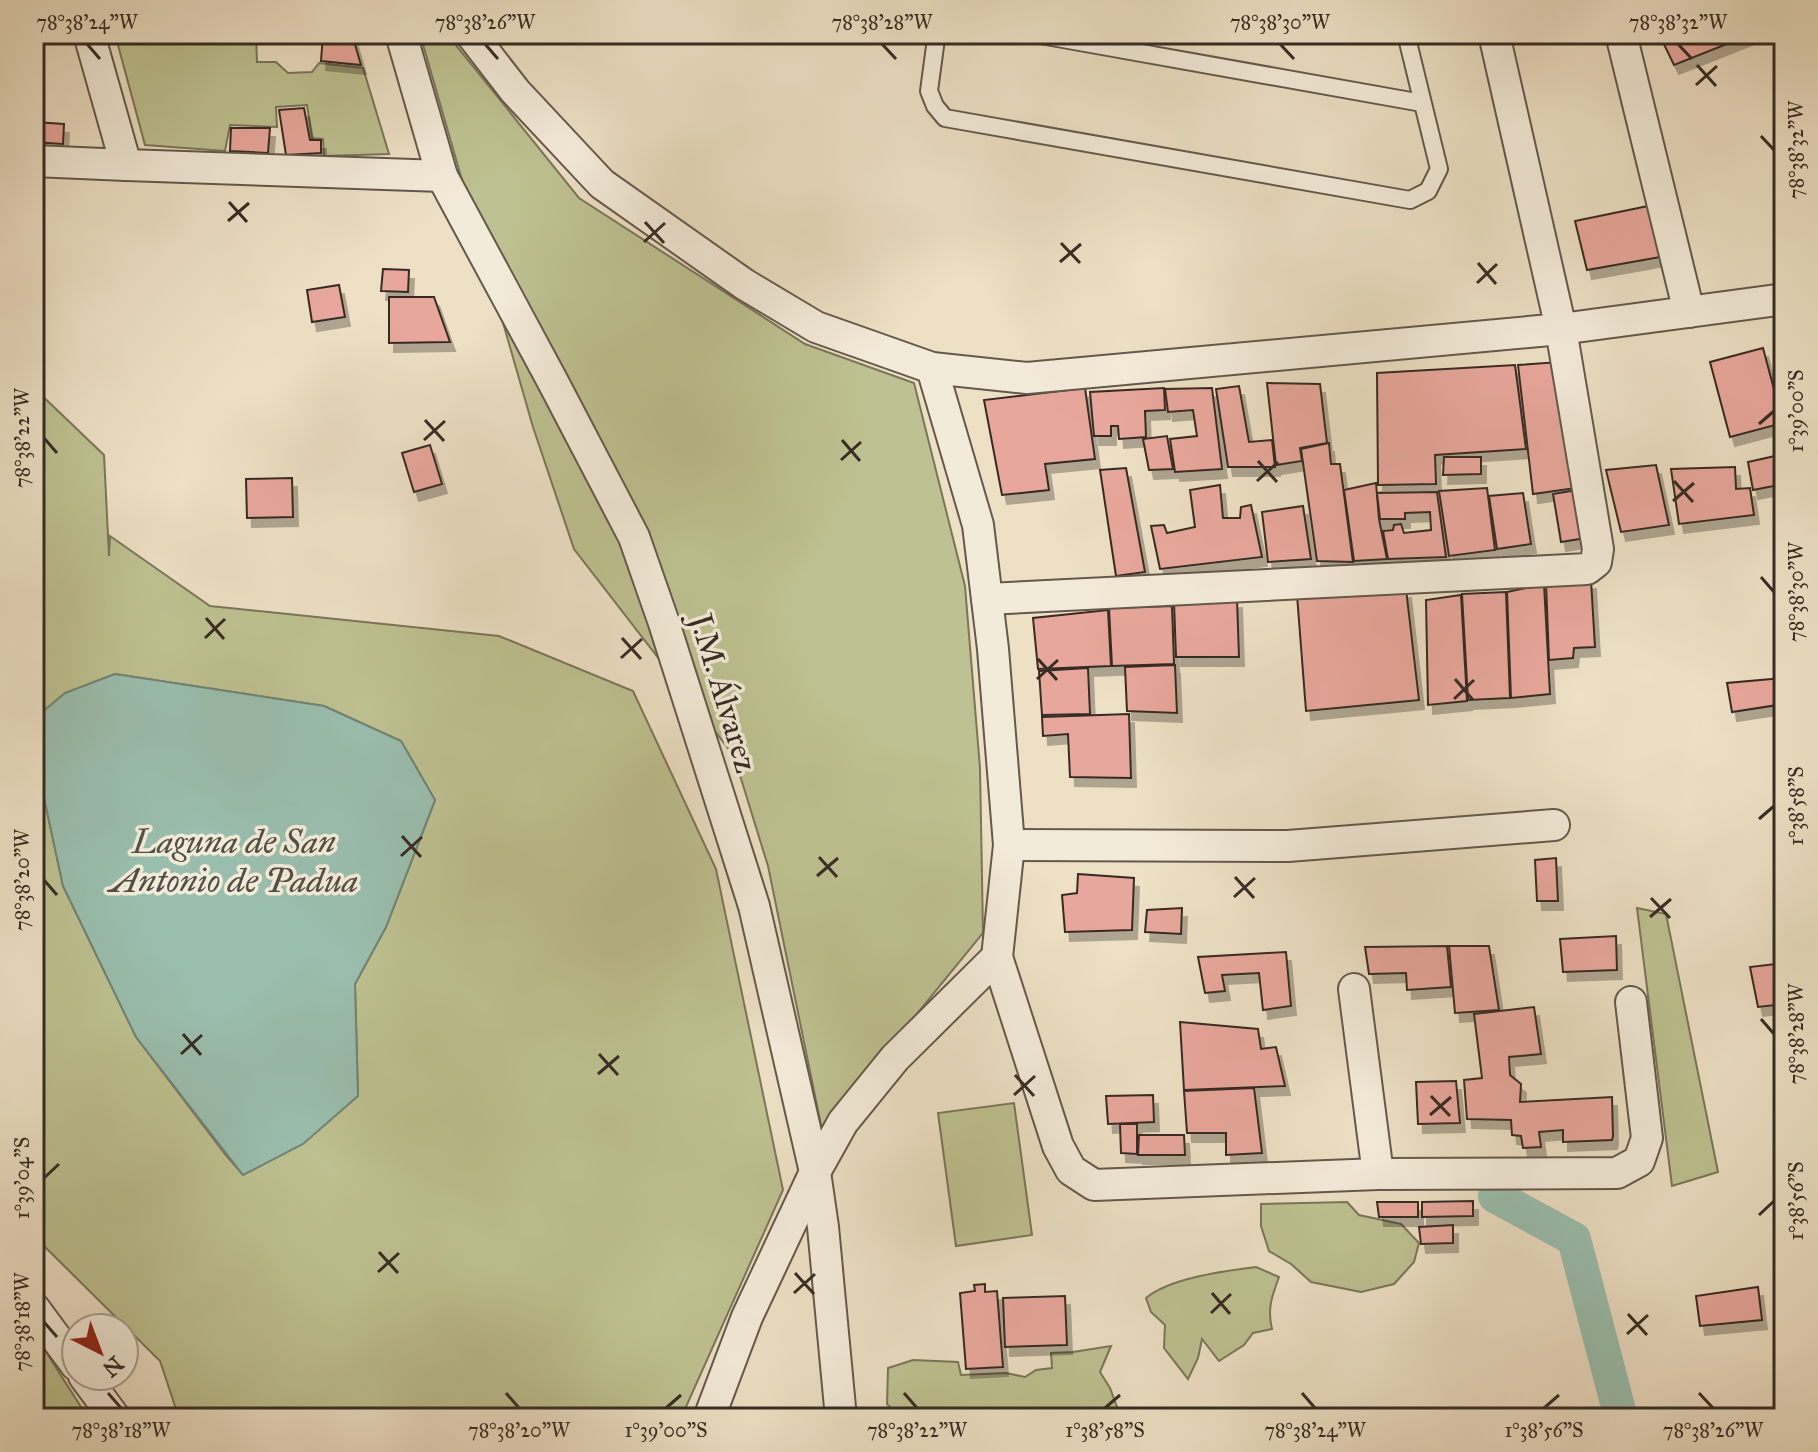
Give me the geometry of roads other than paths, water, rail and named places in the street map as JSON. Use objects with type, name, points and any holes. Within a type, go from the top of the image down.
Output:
[{"type":"street","points":[[89,34],[126,165]]},
{"type":"street","name":"J.M. Álvarez","points":[[401,34],[442,176],[634,537],[754,906],[815,1172],[841,1418]]},
{"type":"street","points":[[471,34],[515,91],[602,184],[744,284],[816,327],[932,368],[1027,378],[1561,329],[1784,299]]},
{"type":"street","points":[[987,599],[1587,569],[1596,562],[1598,549],[1561,329],[1494,34]]},
{"type":"street","points":[[1621,34],[1689,312]]},
{"type":"street","points":[[34,161],[442,176]]},
{"type":"street","points":[[932,368],[978,525],[993,649],[1009,845],[997,957],[1058,1146],[1071,1170],[1094,1185],[1378,1174],[1617,1173],[1639,1161],[1647,1138],[1631,1002]]},
{"type":"street","points":[[1009,845],[1288,846],[1554,825]]},
{"type":"street","points":[[709,1418],[747,1317],[815,1172],[843,1122],[895,1058],[997,957]]},
{"type":"street","points":[[1354,989],[1378,1174]]},
{"type":"street","points":[[34,1308],[60,1343]]},
{"type":"street","points":[[96,1392],[115,1418]]},
{"type":"lane","points":[[941,34],[936,39],[929,91],[935,106],[945,118],[1410,200],[1428,191],[1439,169],[1406,34]]},
{"type":"lane","points":[[1035,34],[1422,103]]},
{"type":"water","name":"Laguna de San Antonio de Padua","points":[[115,674],[324,706],[401,741],[435,800],[386,927],[355,984],[358,1096],[303,1144],[243,1175],[136,1037],[63,886],[34,751],[34,719],[65,693]]},
{"type":"waterway","points":[[1495,1196],[1574,1239],[1621,1418]]}]
